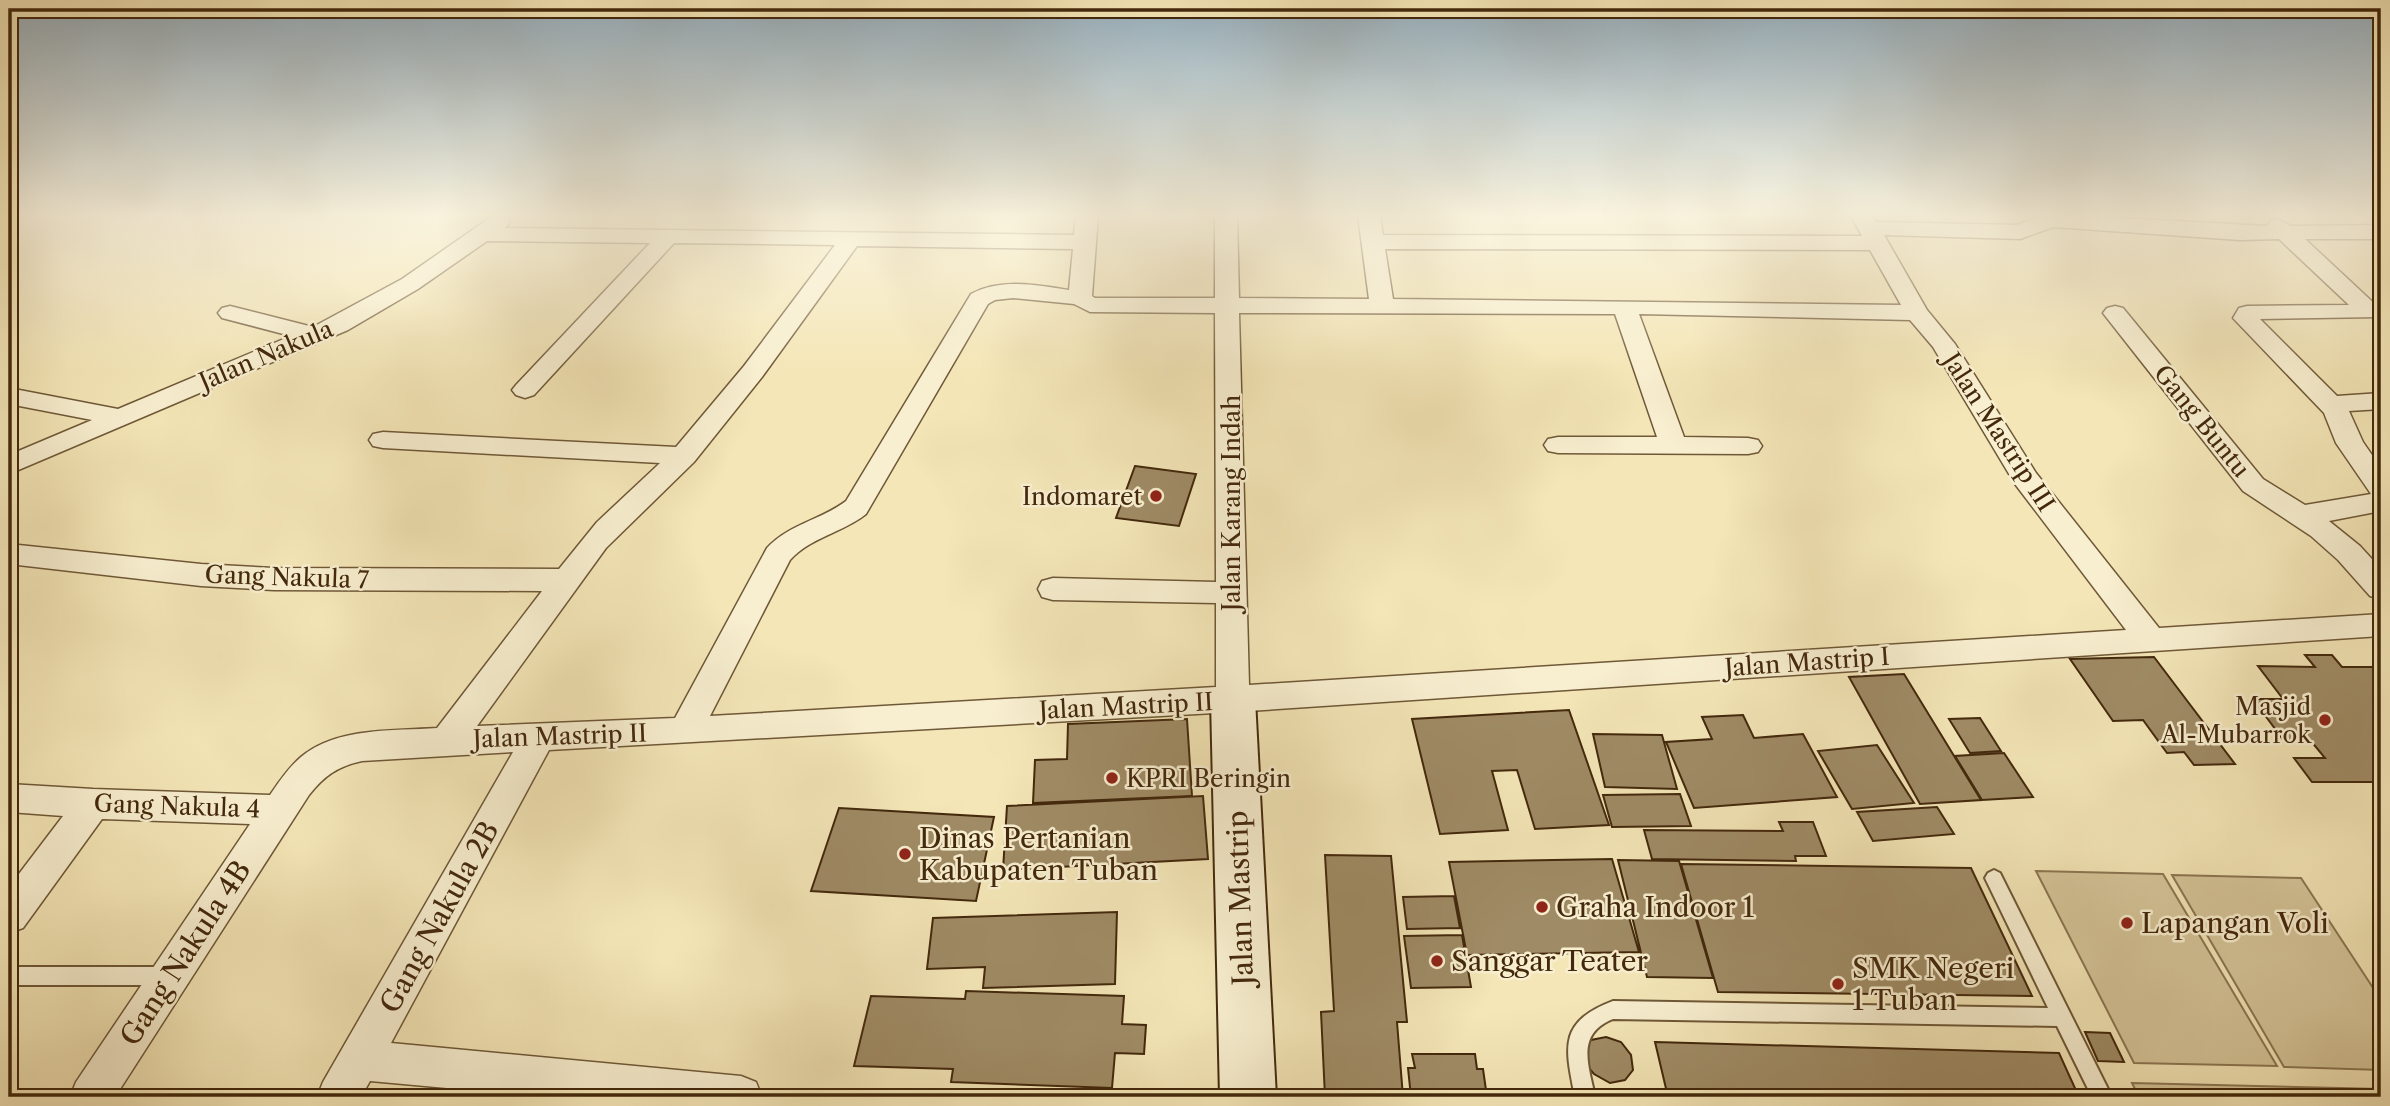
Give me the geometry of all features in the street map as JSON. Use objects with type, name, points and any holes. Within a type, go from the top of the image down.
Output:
[{"type":"street","name":"Jalan Nakula","points":[[9,465],[315,335],[380,303],[433,268]]},
{"type":"street","points":[[525,390],[639,268]]},
{"type":"street","name":"Jalan Mastrip II","points":[[447,741],[566,580],[611,524],[667,475],[711,425],[829,268]]},
{"type":"street","points":[[1080,298],[1082,268]]},
{"type":"street","name":"Jalan Karang Indah","points":[[1228,268],[1233,699]]},
{"type":"street","points":[[1376,268],[1382,306]]},
{"type":"street","name":"Jalan Mastrip III","points":[[1891,268],[1917,313],[1943,344],[2025,478],[2150,639]]},
{"type":"street","points":[[2325,268],[2376,312]]},
{"type":"street","points":[[685,731],[778,555],[794,538],[847,516],[856,508],[979,299],[991,292],[1011,291],[1080,298],[1090,305],[1101,306],[1624,307],[1917,313]]},
{"type":"street","points":[[1624,307],[1673,443]]},
{"type":"street","points":[[2376,312],[2260,312],[2245,315],[2248,322],[2331,404],[2341,419],[2350,443],[2381,488]]},
{"type":"street","points":[[230,313],[315,335]]},
{"type":"street","name":"Gang Buntu","points":[[2115,313],[2247,478],[2261,491],[2302,515],[2349,553],[2381,588]]},
{"type":"street","points":[[9,396],[119,417]]},
{"type":"street","points":[[2331,404],[2381,401]]},
{"type":"street","points":[[383,440],[684,456]]},
{"type":"street","points":[[1558,445],[1673,443],[1748,446]]},
{"type":"street","points":[[2302,515],[2364,507],[2381,501]]},
{"type":"street","name":"Gang Nakula 7","points":[[9,554],[151,570],[274,579],[566,580]]},
{"type":"street","points":[[1053,589],[1232,593]]},
{"type":"street","name":"Jalan Mastrip I","points":[[1233,699],[2381,625]]},
{"type":"street","name":"Jalan Mastrip II","points":[[447,741],[685,731],[1233,699]]},
{"type":"street","name":"Jalan Mastrip","points":[[1233,699],[1248,1097]]},
{"type":"street","name":"Gang Nakula 2B","points":[[338,1097],[539,737]]},
{"type":"street","name":"Gang Nakula 4","points":[[9,798],[93,804],[279,810],[302,778],[327,757],[367,748],[447,741]]},
{"type":"street","points":[[9,916],[93,804]]},
{"type":"street","name":"Gang Nakula 4B","points":[[91,1097],[279,810]]},
{"type":"street","points":[[359,1060],[604,1090],[741,1097]]},
{"type":"lane","points":[[1994,878],[2102,1097]]},
{"type":"lane","points":[[9,976],[170,976]]},
{"type":"lane","points":[[1586,1097],[1578,1060],[1579,1038],[1593,1016],[1613,1010],[2062,1017]]},
{"type":"shaded area","name":"Lapangan Voli","points":[[2036,871],[2163,874],[2277,1066],[2134,1063]]},
{"type":"shaded area","name":"Lapangan Voli","points":[[2172,875],[2301,878],[2381,1000],[2381,1070],[2284,1067]]},
{"type":"shaded area","points":[[2132,1083],[2381,1089],[2381,1097],[2139,1097]]},
{"type":"building","name":"Indomaret","points":[[1135,466],[1196,474],[1179,526],[1116,518]]},
{"type":"building","name":"Masjid Al-Mubarrok","points":[[2305,655],[2332,655],[2342,667],[2381,667],[2381,782],[2312,782],[2294,758],[2325,758],[2311,741],[2284,741],[2253,699],[2283,699],[2258,666],[2315,667]]},
{"type":"building","points":[[2154,657],[2235,764],[2194,765],[2184,752],[2167,753],[2143,720],[2113,721],[2070,659]]},
{"type":"building","points":[[1904,674],[1981,800],[1920,804],[1849,677]]},
{"type":"building","points":[[1569,710],[1609,825],[1535,829],[1517,770],[1492,771],[1508,830],[1440,834],[1412,719]]},
{"type":"building","points":[[1743,715],[1754,738],[1803,734],[1837,797],[1694,808],[1666,742],[1712,739],[1702,717]]},
{"type":"building","points":[[1980,718],[2001,751],[1970,753],[1949,719]]},
{"type":"building","name":"KPRI Beringin","points":[[1187,719],[1192,796],[1033,803],[1035,760],[1067,759],[1068,724]]},
{"type":"building","points":[[1593,734],[1662,735],[1677,789],[1605,787]]},
{"type":"building","points":[[1877,745],[1914,803],[1852,809],[1818,751]]},
{"type":"building","points":[[2004,753],[2033,797],[1982,800],[1955,756]]},
{"type":"building","points":[[1680,794],[1691,826],[1612,827],[1603,795]]},
{"type":"building","points":[[1203,796],[1208,859],[1003,870],[1007,806]]},
{"type":"building","points":[[1937,807],[1954,834],[1873,841],[1857,812]]},
{"type":"building","name":"Dinas Pertanian Kabupaten Tuban","points":[[839,808],[994,817],[976,901],[811,891]]},
{"type":"building","points":[[1779,822],[1813,822],[1826,856],[1795,856],[1796,861],[1652,859],[1644,830],[1783,831]]},
{"type":"building","points":[[1325,855],[1391,856],[1407,1022],[1397,1022],[1403,1097],[1325,1097],[1321,1012],[1334,1011]]},
{"type":"building","name":"Graha Indoor 1","points":[[1612,859],[1639,952],[1467,955],[1449,862]]},
{"type":"building","points":[[1618,860],[1679,861],[1713,978],[1647,977]]},
{"type":"building","points":[[1681,864],[1971,868],[2032,996],[1718,992]]},
{"type":"building","points":[[1454,896],[1460,928],[1407,929],[1403,897]]},
{"type":"building","points":[[1117,912],[1115,984],[983,988],[985,967],[927,969],[933,918]]},
{"type":"building","name":"Sanggar Teater","points":[[1462,935],[1471,987],[1411,988],[1404,936]]},
{"type":"building","points":[[966,991],[1124,996],[1122,1024],[1146,1025],[1144,1054],[1115,1053],[1112,1088],[951,1082],[953,1069],[854,1066],[871,996],[965,999]]},
{"type":"building","points":[[2085,1032],[2110,1033],[2124,1062],[2098,1061]]},
{"type":"building","points":[[1606,1037],[1621,1042],[1631,1055],[1633,1070],[1625,1080],[1610,1083],[1594,1074],[1588,1067],[1585,1053],[1587,1046],[1591,1040]]},
{"type":"building","points":[[1655,1042],[2059,1053],[2079,1097],[1668,1097]]},
{"type":"building","points":[[1412,1054],[1475,1054],[1477,1069],[1483,1069],[1487,1097],[1411,1097],[1408,1068],[1415,1068]]},
{"type":"place","name":"Indomaret","points":[[1156,496]]},
{"type":"place","name":"Masjid Al-Mubarrok","points":[[2325,720]]},
{"type":"place","name":"KPRI Beringin","points":[[1112,778]]},
{"type":"place","name":"Dinas Pertanian Kabupaten Tuban","points":[[905,854]]},
{"type":"place","name":"Graha Indoor 1","points":[[1542,907]]},
{"type":"place","name":"Lapangan Voli","points":[[2127,923]]},
{"type":"place","name":"Sanggar Teater","points":[[1437,961]]},
{"type":"place","name":"SMK Negeri 1 Tuban","points":[[1838,984]]}]
